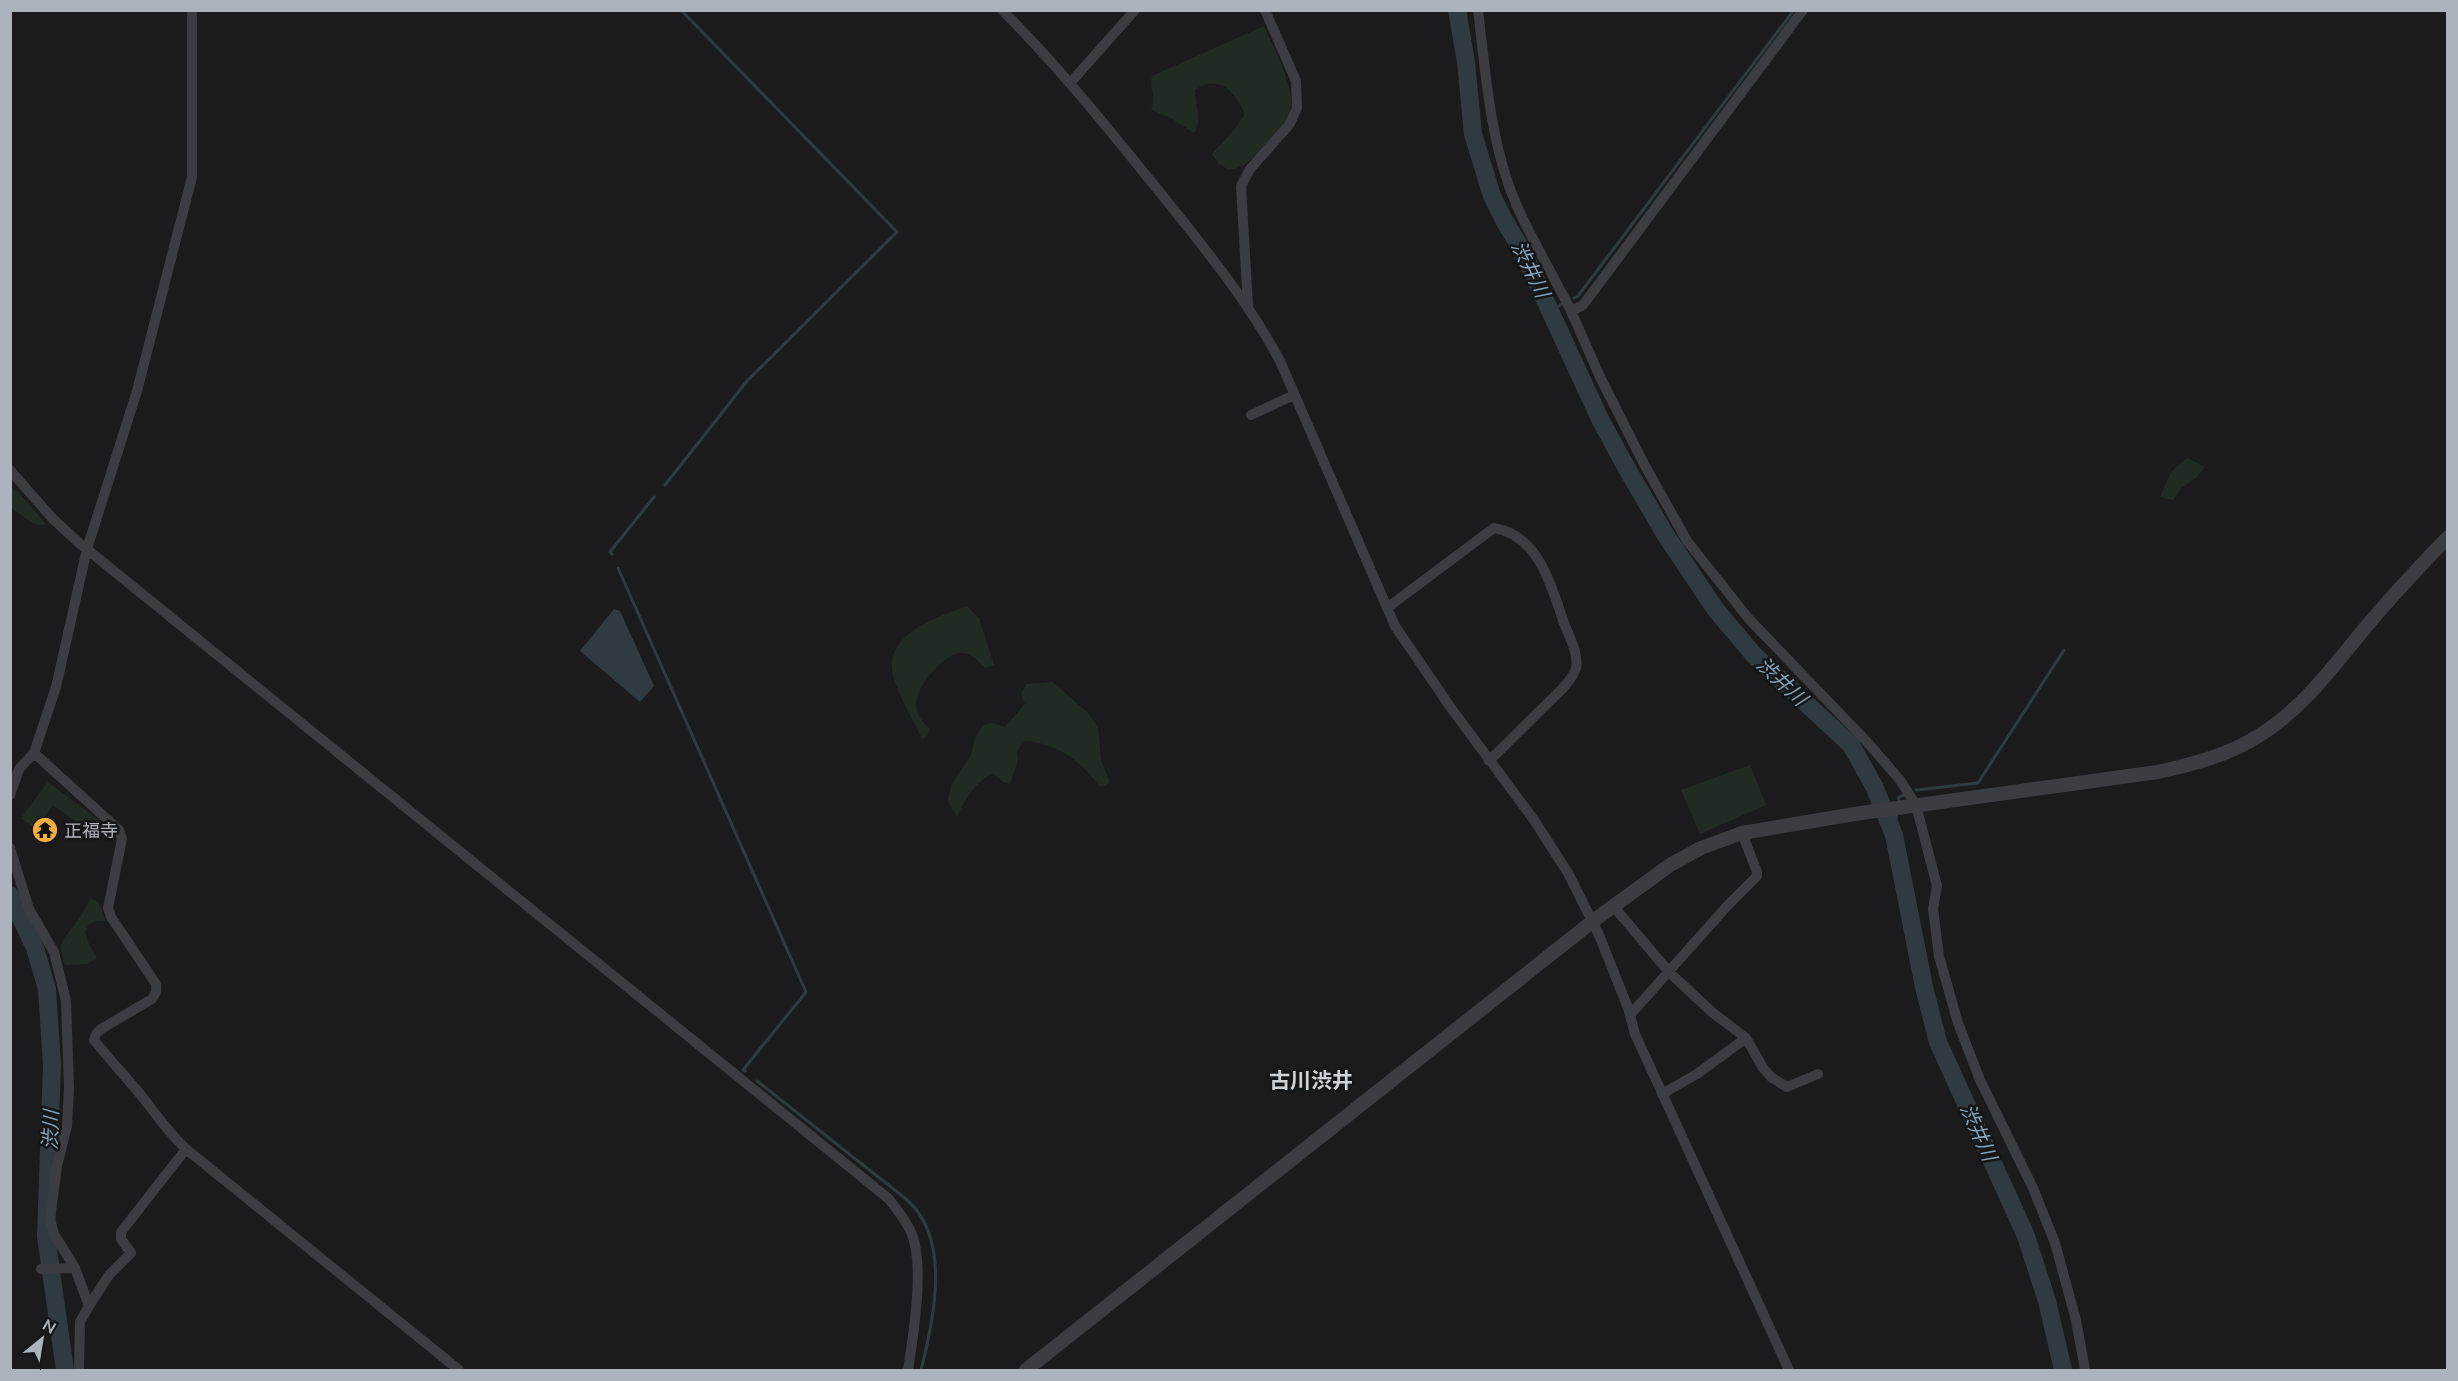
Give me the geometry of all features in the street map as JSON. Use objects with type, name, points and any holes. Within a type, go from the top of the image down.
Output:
[{"type":"street","points":[[10,795],[19,769],[34,753],[56,687],[87,549],[137,391],[192,177],[192,10]]},
{"type":"street","points":[[1002,10],[1071,82],[1228,278],[1248,306],[1280,361],[1395,626],[1489,761],[1534,820],[1568,873],[1593,921],[1630,1015],[1635,1034],[1789,1371]]},
{"type":"street","points":[[1071,82],[1135,10]]},
{"type":"street","points":[[1248,306],[1241,186],[1250,169],[1289,125],[1297,108],[1296,81],[1265,10]]},
{"type":"street","points":[[1478,10],[1493,127],[1516,203],[1571,310],[1605,387],[1644,464],[1687,541],[1749,619],[1868,742],[1900,780],[1913,806],[1937,886],[1933,909],[1939,957],[1958,1023],[1980,1080],[2033,1188],[2055,1243],[2076,1320],[2085,1371]]},
{"type":"street","points":[[1571,310],[1583,305],[1803,10]]},
{"type":"street","points":[[1251,415],[1293,395]]},
{"type":"street","points":[[10,470],[22,487],[52,518],[87,549],[889,1199],[911,1231],[917,1264],[916,1311],[908,1371]]},
{"type":"street","points":[[1387,608],[1494,528],[1508,530],[1518,536],[1544,566],[1574,650],[1576,667],[1563,688],[1489,761]]},
{"type":"street","points":[[1026,1371],[1593,921],[1670,865],[1711,844],[1742,833],[1869,812],[2158,772],[2204,762],[2241,747],[2282,720],[2305,700],[2396,591],[2448,537]]},
{"type":"street","points":[[34,753],[119,830],[122,839],[108,908],[111,917],[156,984],[156,992],[152,999],[101,1029],[94,1040],[140,1094],[162,1126],[186,1149],[459,1371]]},
{"type":"street","points":[[1630,1015],[1757,876],[1742,833]]},
{"type":"street","points":[[10,848],[29,909],[54,952],[66,1001],[69,1088],[67,1126],[57,1166],[50,1220],[54,1234],[75,1268],[89,1306]]},
{"type":"street","points":[[1614,907],[1668,971],[1713,1013],[1746,1038],[1763,1068],[1773,1078],[1787,1087],[1818,1074]]},
{"type":"street","points":[[1662,1094],[1697,1074],[1746,1038]]},
{"type":"street","points":[[79,1371],[80,1322],[109,1275],[131,1253],[121,1239],[121,1232],[186,1149]]},
{"type":"street","points":[[41,1269],[75,1268]]},
{"type":"shaded area","points":[[1264,26],[1287,79],[1291,100],[1290,110],[1286,120],[1251,159],[1244,165],[1229,170],[1219,164],[1212,154],[1235,129],[1245,114],[1231,92],[1219,84],[1212,83],[1195,90],[1198,123],[1194,133],[1171,118],[1151,110],[1152,76]]},
{"type":"shaded area","points":[[2187,458],[2205,467],[2196,478],[2181,488],[2173,500],[2160,497],[2171,472]]},
{"type":"shaded area","points":[[11,489],[18,492],[46,524],[32,522],[11,508]]},
{"type":"shaded area","points":[[967,606],[979,618],[994,665],[985,668],[972,656],[962,653],[948,658],[932,672],[920,689],[917,698],[917,712],[929,729],[927,737],[922,739],[895,683],[892,660],[897,648],[916,629]]},
{"type":"shaded area","points":[[614,609],[620,611],[654,686],[640,702],[580,651]]},
{"type":"shaded area","points":[[1053,682],[1088,713],[1098,727],[1101,760],[1110,783],[1100,787],[1068,755],[1048,746],[1025,741],[1017,751],[1018,761],[1010,784],[1003,782],[993,773],[987,776],[972,791],[957,817],[948,801],[951,785],[971,755],[975,737],[983,725],[992,723],[1005,727],[1025,704],[1021,694],[1026,684]]},
{"type":"shaded area","points":[[1750,765],[1766,805],[1700,834],[1681,790]]},
{"type":"shaded area","points":[[48,782],[99,820],[90,832],[53,805],[36,829],[21,818]]},
{"type":"shaded area","points":[[91,898],[101,908],[105,921],[89,924],[85,932],[97,958],[87,964],[65,965],[61,951],[62,942]]},
{"type":"waterway","points":[[665,485],[747,381],[897,232],[681,10]]},
{"type":"waterway","name":"渋井川","points":[[1457,10],[1466,62],[1473,134],[1492,196],[1522,250],[1600,419],[1665,534],[1716,610],[1754,655],[1851,745],[1874,786],[1894,835],[1924,987],[1938,1042],[2026,1236],[2047,1301],[2063,1370]]},
{"type":"waterway","points":[[1574,298],[1578,296],[1794,10]]},
{"type":"waterway","points":[[1551,311],[1562,304]]},
{"type":"waterway","points":[[612,554],[610,552],[654,497]]},
{"type":"waterway","points":[[618,568],[806,992],[743,1070],[745,1071]]},
{"type":"waterway","points":[[1916,790],[1978,783],[2064,650]]},
{"type":"waterway","points":[[1898,805],[1899,797],[1904,795]]},
{"type":"waterway","points":[[1894,835],[1897,811]]},
{"type":"waterway","name":"渋川","points":[[10,895],[35,948],[47,989],[52,1065],[46,1236],[65,1370]]},
{"type":"waterway","points":[[757,1081],[906,1199],[920,1215],[930,1235],[936,1280],[931,1327],[921,1370]]},
{"type":"place","name":"正福寺","points":[[45,830]]},
{"type":"district","name":"古川渋井","points":[[1311,1080]]}]
